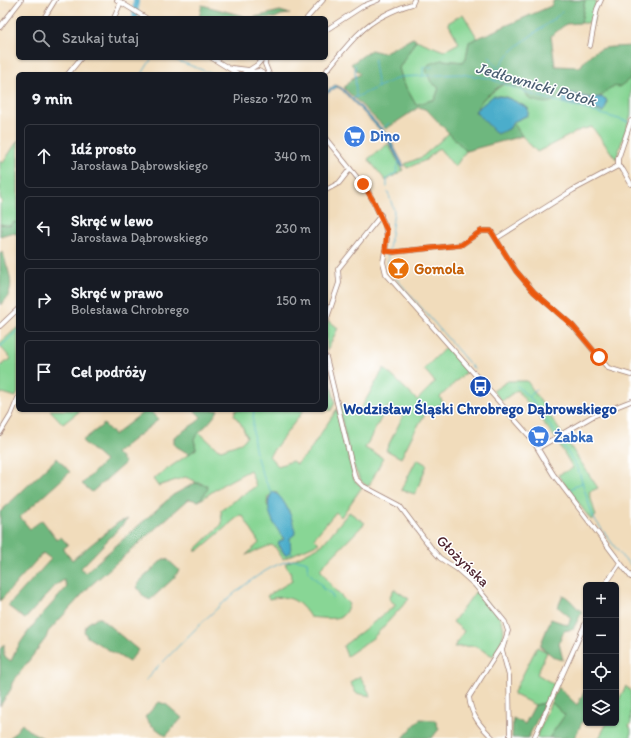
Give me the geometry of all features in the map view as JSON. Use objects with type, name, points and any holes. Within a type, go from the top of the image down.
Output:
[{"type":"street","points":[[0,27],[21,0]]},
{"type":"street","points":[[45,16],[55,0]]},
{"type":"street","points":[[310,16],[323,0]]},
{"type":"street","points":[[328,29],[363,6],[378,0]]},
{"type":"street","points":[[327,70],[349,45],[372,23],[382,16],[412,4],[414,0]]},
{"type":"street","points":[[590,46],[597,9],[601,0]]},
{"type":"street","points":[[115,16],[119,1],[143,16]]},
{"type":"street","points":[[70,72],[79,60]]},
{"type":"street","points":[[216,60],[236,72]]},
{"type":"street","points":[[266,60],[268,72]]},
{"type":"street","points":[[260,62],[266,66]]},
{"type":"street","points":[[247,72],[260,62]]},
{"type":"street","points":[[260,62],[261,72]]},
{"type":"street","points":[[261,72],[266,66]]},
{"type":"street","points":[[231,68],[250,70]]},
{"type":"street","points":[[618,166],[618,159],[631,121]]},
{"type":"street","points":[[328,142],[368,191],[381,215],[387,231],[388,251],[383,269],[390,280],[538,448],[553,474],[620,563],[630,574]]},
{"type":"street","points":[[618,166],[623,170],[631,184]]},
{"type":"street","points":[[497,238],[573,190],[618,166]]},
{"type":"street","points":[[328,189],[338,183],[350,169]]},
{"type":"street","points":[[328,315],[339,283],[338,269],[381,215]]},
{"type":"street","points":[[388,251],[461,245],[481,231],[491,231],[497,238],[516,271],[534,292],[573,326],[608,368],[631,375]]},
{"type":"street","points":[[0,326],[16,311]]},
{"type":"street","name":"Głożyńska","points":[[328,365],[355,478],[363,486],[399,504],[440,558],[457,569],[506,622],[508,631],[502,645],[502,650],[509,676],[510,738]]},
{"type":"street","points":[[538,448],[593,416],[631,402]]},
{"type":"street","points":[[0,434],[16,403]]},
{"type":"street","points":[[607,582],[620,563]]},
{"type":"street","points":[[534,738],[583,629]]},
{"type":"street","points":[[493,738],[476,720],[471,709],[469,697],[502,645]]},
{"type":"green space","points":[[554,0],[585,0],[581,23],[566,24],[551,36],[555,66],[580,67],[591,54],[597,51],[608,47],[631,46],[631,78],[619,87],[616,86],[610,88],[599,97],[595,98],[563,92],[556,100],[548,103],[529,99],[525,91],[504,83],[483,99],[475,112],[509,129],[513,122],[522,136],[466,151],[427,110],[419,107],[386,129],[344,88],[351,79],[360,74],[351,64],[371,50],[383,53],[413,38],[416,40],[399,68],[403,82],[416,105],[435,99],[439,88],[431,82],[426,70],[429,64],[442,60],[463,62],[466,58],[469,42],[551,6]]},
{"type":"green space","points":[[585,0],[596,0],[593,23],[581,23]]},
{"type":"green space","points":[[202,5],[243,16],[199,16]]},
{"type":"green space","points":[[280,11],[290,14],[259,16]]},
{"type":"green space","points":[[463,14],[478,39],[469,42],[466,58],[463,62],[442,60],[426,70],[431,82],[439,88],[435,99],[416,105],[403,82],[399,68],[416,40],[444,51],[459,43],[448,23]]},
{"type":"green space","points":[[631,78],[631,115],[616,159],[592,127],[580,130],[537,152],[522,136],[513,122],[528,115],[528,108],[511,99],[500,96],[495,97],[475,111],[483,99],[505,83],[526,91],[527,95],[560,97],[563,92],[590,109],[603,112],[607,103],[606,99],[600,96],[608,89]]},
{"type":"green space","points":[[449,133],[466,151],[455,167],[439,148],[426,160],[407,168],[405,164],[422,157]]},
{"type":"green space","points":[[16,143],[16,222],[14,222],[10,226],[0,224],[0,204],[2,202],[0,197],[0,161],[3,163]]},
{"type":"green space","points":[[388,144],[403,170],[386,181],[368,159]]},
{"type":"green space","points":[[14,222],[16,222],[16,234],[10,233],[0,236],[0,224],[10,226]]},
{"type":"green space","points":[[2,252],[9,273],[11,287],[6,299],[0,305],[0,253]]},
{"type":"green space","points":[[328,320],[338,328],[328,349]]},
{"type":"green space","points":[[16,329],[16,397],[3,393],[0,394],[0,366],[11,359],[0,346],[0,343]]},
{"type":"green space","points":[[446,347],[468,370],[440,397],[444,405],[438,405],[431,415],[429,415],[429,407],[401,458],[386,450],[403,416],[387,407],[365,448],[383,458],[369,486],[363,483],[353,464],[349,451],[339,405],[360,410],[384,368],[417,400],[435,382],[424,369]]},
{"type":"green space","points":[[328,372],[335,402],[331,411],[328,409]]},
{"type":"green space","points":[[508,381],[527,381],[598,488],[589,492],[596,516],[591,520],[558,475],[573,468],[554,436],[517,390],[502,401],[493,391]]},
{"type":"green space","points":[[337,409],[354,480],[362,487],[341,517],[336,512],[314,538],[319,543],[283,559],[275,547],[271,545],[246,555],[259,543],[243,516],[240,515],[199,550],[195,550],[222,524],[221,510],[256,486],[250,470],[222,485],[199,501],[206,492],[201,483],[195,483],[195,481],[185,477],[158,486],[153,479],[196,449],[194,439],[199,432],[215,447],[221,450],[241,443],[247,437],[241,424],[234,415],[235,412],[302,412],[269,456],[278,466],[292,461],[297,464],[308,453]],"holes":[[[276,492],[289,511],[289,538],[285,555],[279,546],[284,540],[267,504],[268,497]]]},
{"type":"green space","points":[[52,412],[78,412],[63,424]]},
{"type":"green space","points":[[143,412],[152,412],[158,420],[116,453],[125,463],[92,492],[82,484],[105,461],[82,441],[104,424],[114,435]]},
{"type":"green space","points":[[196,412],[217,412],[194,439],[196,449],[189,454],[174,445],[174,437],[197,422],[201,417]]},
{"type":"green space","points":[[57,458],[70,472],[20,517],[30,529],[42,520],[57,540],[61,537],[68,545],[63,549],[72,560],[119,522],[128,519],[81,568],[85,573],[173,495],[195,483],[207,485],[208,489],[199,501],[189,499],[90,586],[48,632],[46,638],[12,683],[11,689],[0,706],[0,649],[4,644],[4,656],[11,661],[22,640],[67,587],[64,580],[56,585],[25,619],[8,606],[51,559],[43,553],[0,601],[0,512]]},
{"type":"green space","points":[[417,459],[427,465],[415,494],[401,490]]},
{"type":"green space","points":[[349,512],[365,523],[320,569],[333,588],[349,604],[343,615],[332,618],[310,617],[302,606],[293,600],[282,597],[269,599],[267,596],[292,581],[290,572],[285,564],[322,545]]},
{"type":"green space","points":[[163,559],[167,559],[179,570],[174,578],[150,600],[144,597],[137,587],[138,583]]},
{"type":"green space","points":[[394,589],[409,599],[373,638],[347,656],[343,646],[396,605],[389,599]]},
{"type":"green space","points":[[476,591],[497,614],[504,628],[500,645],[493,656],[475,646],[454,647],[464,631],[453,622]]},
{"type":"green space","points":[[563,595],[582,612],[573,629],[564,631],[559,643],[563,660],[555,658],[540,646],[551,619],[568,625],[571,618],[558,607]]},
{"type":"green space","points":[[96,618],[100,618],[138,650],[129,662],[87,637],[84,631],[87,624]]},
{"type":"green space","points":[[537,647],[547,652],[537,674],[555,685],[545,703],[535,705],[513,694]]},
{"type":"green space","points":[[360,676],[371,696],[356,693],[350,682]]},
{"type":"green space","points":[[626,686],[631,692],[631,723],[629,726],[631,729],[631,738],[599,738],[605,726],[619,726],[619,699]]},
{"type":"green space","points":[[558,687],[577,705],[583,694],[583,721],[574,738],[549,738],[565,715],[551,702]]},
{"type":"green space","points":[[159,702],[167,705],[182,718],[166,736],[150,724],[145,717]]},
{"type":"green space","points":[[551,702],[565,715],[549,738],[536,738]]},
{"type":"green space","points":[[545,703],[528,738],[512,738],[513,718],[525,724],[535,705]]},
{"type":"green space","points":[[420,719],[435,720],[439,729],[432,738],[403,738]]},
{"type":"green space","points":[[22,724],[28,730],[43,738],[10,738]]},
{"type":"water","points":[[335,85],[342,88],[387,134],[404,166],[402,167],[385,135],[341,89],[337,87],[328,93],[328,90]]},
{"type":"water","points":[[563,92],[590,98],[604,98],[606,99],[607,103],[604,112],[563,102]]},
{"type":"water","points":[[493,96],[507,98],[528,108],[528,115],[513,122],[509,129],[497,134],[475,111]]},
{"type":"water","points":[[273,492],[281,498],[285,504],[295,529],[295,534],[290,538],[291,552],[285,555],[278,543],[284,539],[273,522],[269,509],[268,503]]},
{"type":"waterway","points":[[135,16],[136,0]]},
{"type":"waterway","points":[[494,80],[497,78],[499,72],[498,69],[511,52],[562,12]]},
{"type":"waterway","points":[[489,56],[497,68]]},
{"type":"waterway","points":[[375,59],[374,64],[378,87]]},
{"type":"waterway","points":[[143,72],[151,60]]},
{"type":"waterway","name":"Jedłownicki Potok","points":[[175,60],[208,72]]},
{"type":"waterway","points":[[355,65],[356,97]]},
{"type":"waterway","points":[[423,75],[423,67],[432,67]]},
{"type":"waterway","name":"Jedłownicki Potok","points":[[352,99],[400,77],[460,74],[488,78],[531,94],[629,122]]},
{"type":"waterway","points":[[382,129],[389,123]]},
{"type":"waterway","points":[[387,187],[387,179],[396,173],[399,161]]},
{"type":"waterway","points":[[388,192],[394,211],[389,250]]},
{"type":"waterway","points":[[388,253],[388,269],[474,369]]},
{"type":"waterway","points":[[0,347],[16,332]]},
{"type":"waterway","points":[[517,386],[532,400],[557,435]]},
{"type":"waterway","points":[[529,397],[536,390]]},
{"type":"waterway","points":[[254,412],[253,431],[256,453],[262,474],[272,493]]},
{"type":"waterway","points":[[558,437],[578,469],[593,517],[623,558],[631,565]]},
{"type":"waterway","points":[[569,490],[583,482]]},
{"type":"waterway","points":[[163,662],[191,633],[231,596],[252,580],[273,567],[292,560],[307,562],[308,572],[321,584],[322,588],[332,594],[332,598]]},
{"type":"waterway","points":[[146,680],[159,665]]},
{"type":"place","name":"Dino","points":[[355,136]]},
{"type":"place","name":"Gomola","points":[[399,269]]},
{"type":"place","name":"Wodzisław Śląski Chrobrego Dąbrowskiego","points":[[480,386]]},
{"type":"place","name":"Żabka","points":[[539,437]]},
{"type":"route","points":[[363,184],[374,202],[387,231],[385,251],[394,252],[461,245],[481,231],[491,231],[516,271],[534,292],[573,326],[599,357]]}]
